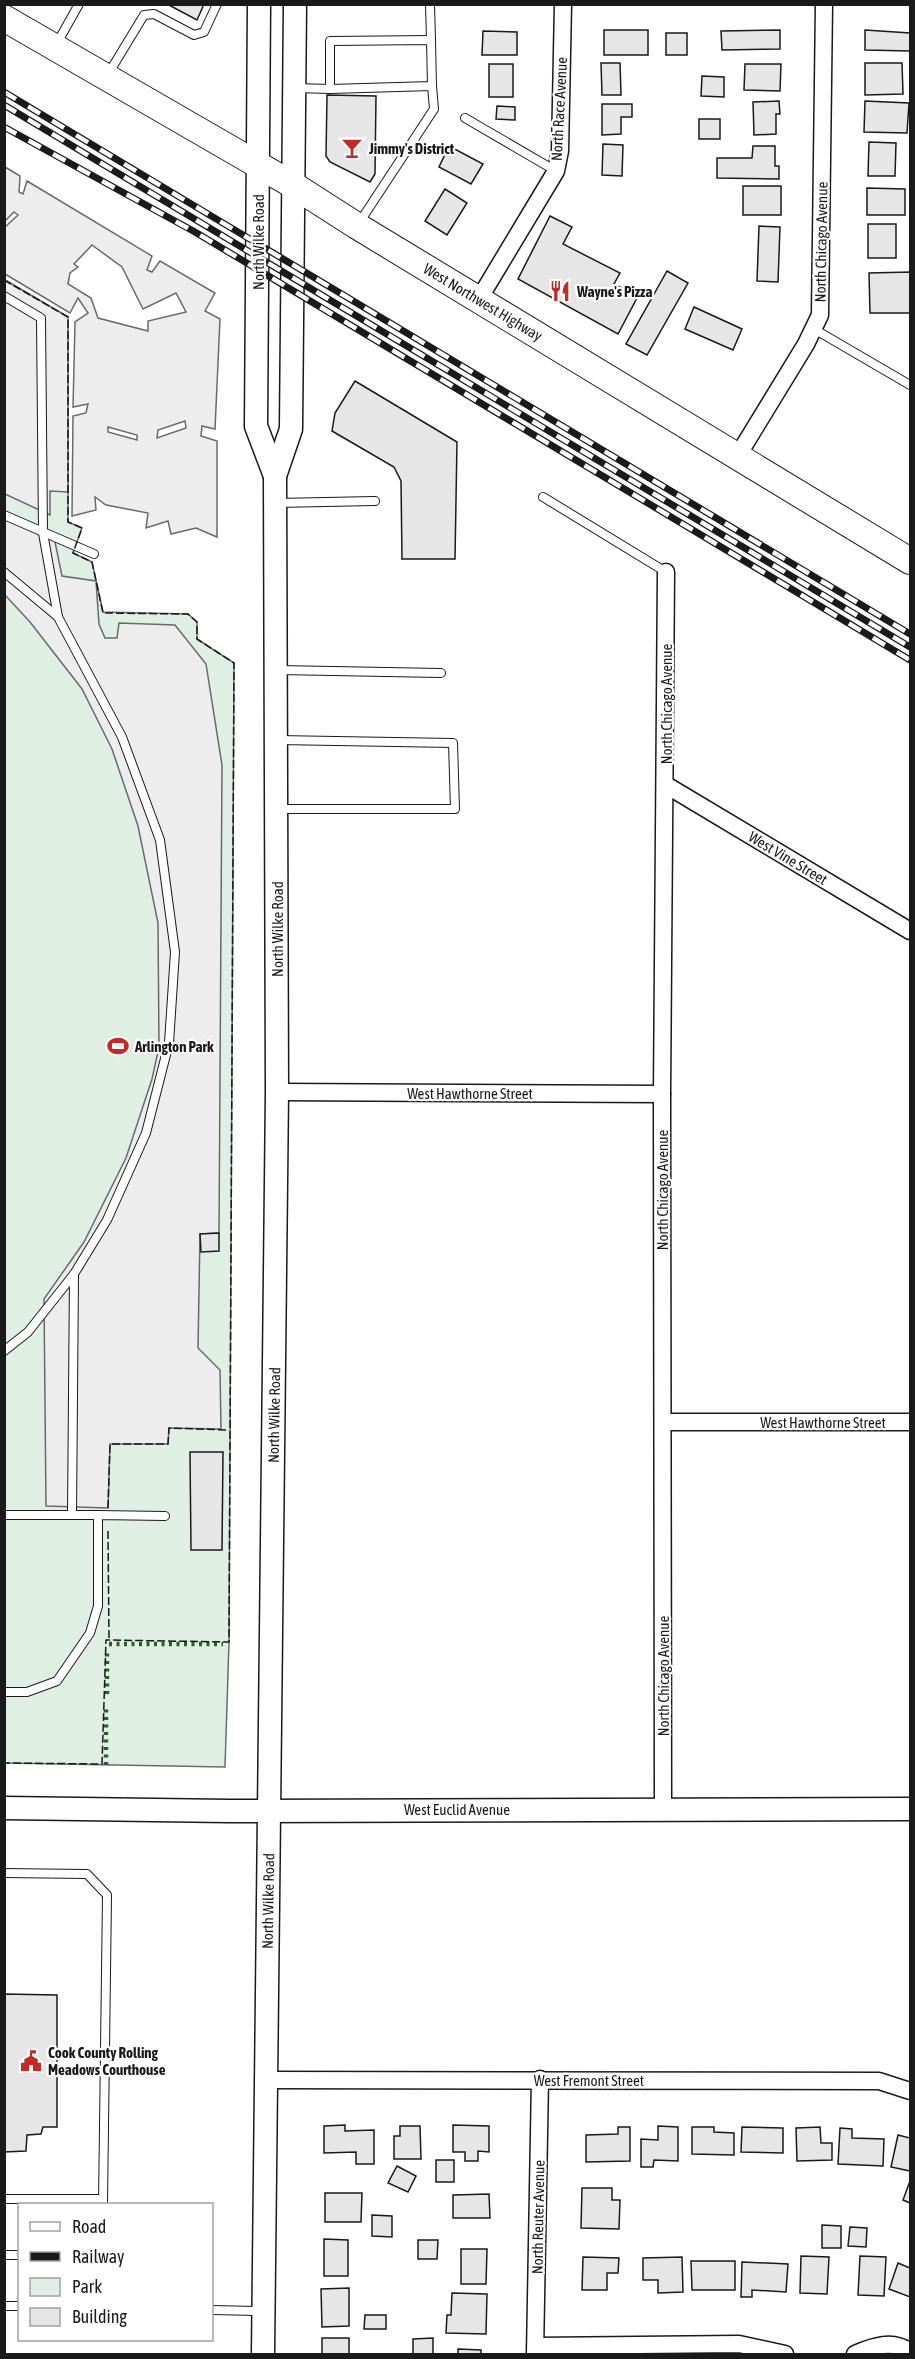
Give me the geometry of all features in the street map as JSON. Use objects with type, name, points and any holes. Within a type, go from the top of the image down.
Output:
[{"type":"main road","name":"North Wilke Road","points":[[259,4],[256,426],[275,476],[278,809],[263,2355]]},
{"type":"main road","name":"North Wilke Road","points":[[275,476],[291,429],[295,4]]},
{"type":"main road","name":"West Northwest Highway","points":[[4,18],[294,185],[357,226],[910,561]]},
{"type":"main road","name":"West Euclid Avenue","points":[[4,1808],[910,1809]]},
{"type":"street","name":"North Race Avenue","points":[[479,299],[555,171],[560,151],[563,4]]},
{"type":"street","name":"North Chicago Avenue","points":[[737,457],[814,329],[820,315],[824,4]]},
{"type":"street","name":"North Chicago Avenue","points":[[663,1809],[662,1094],[666,572]]},
{"type":"street","name":"West Vine Street","points":[[666,785],[910,931]]},
{"type":"street","name":"West Hawthorne Street","points":[[277,1092],[662,1094]]},
{"type":"street","name":"West Hawthorne Street","points":[[663,1422],[910,1422]]},
{"type":"street","name":"North Reuter Avenue","points":[[536,2350],[540,2079]]},
{"type":"street","name":"West Fremont Street","points":[[266,2080],[879,2081],[910,2091]]},
{"type":"street","points":[[536,2350],[739,2344],[785,2355]]},
{"type":"street","points":[[855,2355],[877,2345],[902,2346],[910,2352]]},
{"type":"lane","points":[[54,48],[79,4]]},
{"type":"lane","points":[[106,78],[144,15],[154,14],[194,35],[204,32],[217,4]]},
{"type":"lane","points":[[357,226],[434,109],[430,4]]},
{"type":"lane","points":[[330,89],[330,41],[431,40]]},
{"type":"lane","points":[[294,88],[432,86]]},
{"type":"lane","points":[[465,118],[555,171]]},
{"type":"lane","points":[[4,297],[41,318],[43,533],[58,616],[122,737],[160,840],[175,952],[169,1043],[146,1133],[107,1220],[74,1274],[28,1332],[4,1351]]},
{"type":"lane","points":[[814,329],[910,385]]},
{"type":"lane","points":[[543,497],[666,572]]},
{"type":"lane","points":[[276,503],[375,501]]},
{"type":"lane","points":[[4,515],[94,554]]},
{"type":"lane","points":[[4,572],[58,616]]},
{"type":"lane","points":[[277,670],[441,673]]},
{"type":"lane","points":[[277,740],[453,743],[454,808],[278,809]]},
{"type":"lane","points":[[72,1515],[74,1274]]},
{"type":"lane","points":[[4,1515],[165,1516]]},
{"type":"lane","points":[[4,1692],[27,1692],[57,1681],[90,1633],[98,1606],[98,1515]]},
{"type":"lane","points":[[4,1873],[87,1874],[107,1895],[103,2202],[33,2202],[4,2199]]},
{"type":"lane","points":[[213,2310],[263,2311]]},
{"type":"green space","name":"Arlington Park","points":[[5,280],[68,317],[68,522],[82,528],[73,553],[92,562],[103,612],[188,614],[197,622],[197,639],[234,663],[229,1642],[225,1767],[5,1763]]},
{"type":"shaded area","points":[[5,167],[20,176],[19,192],[23,194],[27,181],[152,256],[147,270],[152,272],[160,261],[215,293],[205,311],[220,319],[215,429],[202,426],[201,436],[217,441],[217,537],[196,528],[171,534],[168,521],[146,528],[148,513],[106,505],[95,497],[96,510],[72,516],[73,416],[86,413],[88,404],[73,407],[75,322],[88,313],[78,298],[70,313],[5,274],[5,227],[18,215],[14,212],[5,221]],"holes":[[[92,245],[122,267],[143,309],[176,293],[186,312],[148,321],[148,331],[98,318],[91,298],[68,284],[70,273],[78,267],[74,264]],[[185,421],[186,428],[157,438],[158,430]],[[108,427],[137,435],[137,440],[108,432]]]},
{"type":"shaded area","points":[[5,280],[68,317],[68,492],[50,491],[50,515],[5,494]]},
{"type":"shaded area","points":[[5,515],[54,537],[62,576],[96,581],[99,624],[105,638],[117,638],[119,623],[175,625],[206,664],[222,765],[219,1233],[200,1234],[198,1348],[220,1370],[221,1429],[169,1428],[168,1444],[110,1444],[108,1508],[46,1506],[44,1299],[84,1242],[126,1158],[152,1079],[159,1047],[158,923],[138,826],[112,749],[82,689],[30,622],[5,595]]},
{"type":"building","points":[[167,4],[204,4],[197,20]]},
{"type":"building","points":[[604,30],[648,30],[648,55],[604,55]]},
{"type":"building","points":[[780,30],[780,49],[722,50],[721,31]]},
{"type":"building","points":[[865,30],[910,33],[910,51],[865,50]]},
{"type":"building","points":[[483,31],[517,32],[517,55],[482,55]]},
{"type":"building","points":[[666,33],[687,33],[687,55],[666,55]]},
{"type":"building","points":[[601,63],[620,63],[621,95],[602,95]]},
{"type":"building","points":[[865,63],[902,63],[903,94],[865,95]]},
{"type":"building","points":[[489,64],[513,64],[513,97],[489,97]]},
{"type":"building","points":[[745,64],[781,64],[780,91],[744,90]]},
{"type":"building","points":[[702,76],[724,77],[724,97],[701,96]]},
{"type":"building","points":[[327,95],[376,96],[375,174],[370,182],[330,162],[326,156]]},
{"type":"building","points":[[779,101],[780,114],[776,114],[776,134],[754,135],[753,102]]},
{"type":"building","points":[[865,101],[909,103],[907,133],[864,132]]},
{"type":"building","points":[[602,104],[632,104],[632,117],[621,117],[621,134],[602,135]]},
{"type":"building","points":[[497,106],[515,107],[515,120],[496,119]]},
{"type":"building","points":[[699,119],[720,119],[720,139],[699,139]]},
{"type":"building","points":[[869,142],[896,143],[895,176],[868,176]]},
{"type":"building","points":[[603,144],[623,145],[622,176],[602,175]]},
{"type":"building","points":[[449,146],[483,164],[471,184],[439,167]]},
{"type":"building","points":[[753,146],[775,146],[775,166],[779,166],[779,179],[717,178],[717,158],[752,158]]},
{"type":"building","points":[[743,186],[781,186],[781,215],[743,215]]},
{"type":"building","points":[[867,188],[905,189],[905,215],[867,215]]},
{"type":"building","points":[[445,189],[467,203],[447,235],[425,221]]},
{"type":"building","points":[[550,216],[572,227],[563,244],[620,273],[614,284],[638,296],[618,334],[518,279]]},
{"type":"building","points":[[868,224],[896,224],[896,258],[868,258]]},
{"type":"building","points":[[759,226],[780,227],[778,282],[757,281]]},
{"type":"building","points":[[667,271],[688,283],[647,355],[626,344]]},
{"type":"building","points":[[910,272],[910,313],[870,313],[869,273]]},
{"type":"building","points":[[694,307],[742,329],[733,350],[685,329]]},
{"type":"building","points":[[355,381],[457,442],[455,559],[402,559],[401,481],[394,467],[332,431],[335,413]]},
{"type":"building","points":[[219,1233],[219,1251],[201,1252],[200,1234]]},
{"type":"building","points":[[190,1452],[223,1452],[222,1550],[191,1550]]},
{"type":"building","name":"Cook County Rolling Meadows Courthouse","points":[[4,1994],[57,1995],[57,2127],[43,2127],[41,2134],[27,2135],[26,2151],[4,2152]]},
{"type":"building","points":[[345,2125],[345,2131],[374,2130],[374,2164],[356,2164],[356,2152],[324,2153],[324,2126]]},
{"type":"building","points":[[453,2125],[489,2126],[489,2152],[478,2151],[478,2161],[465,2161],[465,2152],[453,2152]]},
{"type":"building","points":[[400,2126],[420,2126],[421,2159],[394,2159],[394,2136],[400,2136]]},
{"type":"building","points":[[658,2126],[678,2127],[678,2161],[654,2160],[653,2167],[641,2167],[641,2139],[658,2140]]},
{"type":"building","points":[[618,2127],[630,2127],[630,2161],[586,2162],[586,2135],[618,2134]]},
{"type":"building","points":[[692,2127],[714,2127],[714,2132],[734,2133],[734,2155],[692,2154]]},
{"type":"building","points":[[742,2127],[783,2128],[783,2153],[741,2152]]},
{"type":"building","points":[[820,2127],[821,2143],[832,2143],[832,2160],[797,2161],[796,2128]]},
{"type":"building","points":[[840,2128],[852,2129],[852,2138],[884,2139],[883,2166],[838,2164]]},
{"type":"building","points":[[898,2135],[910,2138],[910,2171],[891,2167]]},
{"type":"building","points":[[436,2160],[454,2160],[454,2182],[436,2182]]},
{"type":"building","points":[[397,2166],[416,2176],[408,2192],[388,2183]]},
{"type":"building","points":[[910,2181],[910,2203],[903,2200]]},
{"type":"building","points":[[582,2188],[612,2188],[612,2200],[620,2200],[619,2229],[581,2228]]},
{"type":"building","points":[[325,2193],[362,2193],[361,2222],[325,2222]]},
{"type":"building","points":[[489,2194],[490,2218],[453,2218],[453,2195]]},
{"type":"building","points":[[372,2215],[392,2216],[392,2237],[372,2236]]},
{"type":"building","points":[[822,2225],[841,2226],[841,2248],[822,2248]]},
{"type":"building","points":[[850,2227],[867,2228],[866,2247],[848,2246]]},
{"type":"building","points":[[324,2239],[348,2240],[348,2276],[324,2276]]},
{"type":"building","points":[[418,2240],[438,2240],[437,2259],[418,2259]]},
{"type":"building","points":[[461,2249],[487,2249],[486,2284],[461,2284]]},
{"type":"building","points":[[801,2256],[829,2257],[827,2294],[800,2293]]},
{"type":"building","points":[[860,2256],[886,2257],[884,2296],[858,2295]]},
{"type":"building","points":[[583,2257],[619,2258],[618,2273],[607,2273],[607,2290],[582,2290]]},
{"type":"building","points":[[682,2257],[683,2292],[658,2293],[658,2280],[643,2280],[643,2258]]},
{"type":"building","points":[[691,2261],[735,2261],[735,2290],[692,2290]]},
{"type":"building","points":[[742,2262],[788,2264],[786,2292],[752,2290],[752,2297],[741,2297]]},
{"type":"building","points":[[898,2263],[910,2268],[910,2297],[889,2289]]},
{"type":"building","points":[[349,2288],[349,2326],[322,2327],[321,2289]]},
{"type":"building","points":[[452,2293],[487,2294],[486,2334],[446,2333],[447,2315],[451,2315]]},
{"type":"building","points":[[365,2315],[386,2315],[386,2329],[364,2329]]},
{"type":"building","points":[[322,2338],[349,2338],[349,2354],[322,2354]]},
{"type":"building","points":[[433,2338],[433,2354],[413,2354],[413,2339]]},
{"type":"building","points":[[458,2349],[481,2350],[481,2354],[458,2354]]},
{"type":"railway","points":[[4,92],[910,634]]},
{"type":"railway","points":[[4,105],[910,647]]},
{"type":"railway","points":[[4,127],[195,232],[910,660]]},
{"type":"hedge","points":[[109,1644],[223,1644]]},
{"type":"hedge","points":[[107,1652],[107,1694]]},
{"type":"hedge","points":[[106,1707],[106,1765]]},
{"type":"fence","points":[[4,280],[68,317],[68,522],[82,528],[73,553],[92,562],[103,613],[188,614],[197,622],[197,639],[234,663],[229,1642],[106,1640],[102,1764],[4,1763]]},
{"type":"fence","points":[[108,1508],[110,1444],[168,1444],[169,1428],[229,1430]]},
{"type":"fence","points":[[108,1531],[109,1640]]},
{"type":"place","name":"Jimmy's District","points":[[352,148]]},
{"type":"place","name":"Wayne's Pizza","points":[[560,291]]},
{"type":"place","name":"Arlington Park","points":[[118,1046]]},
{"type":"place","name":"Cook County Rolling Meadows Courthouse","points":[[31,2061]]}]
